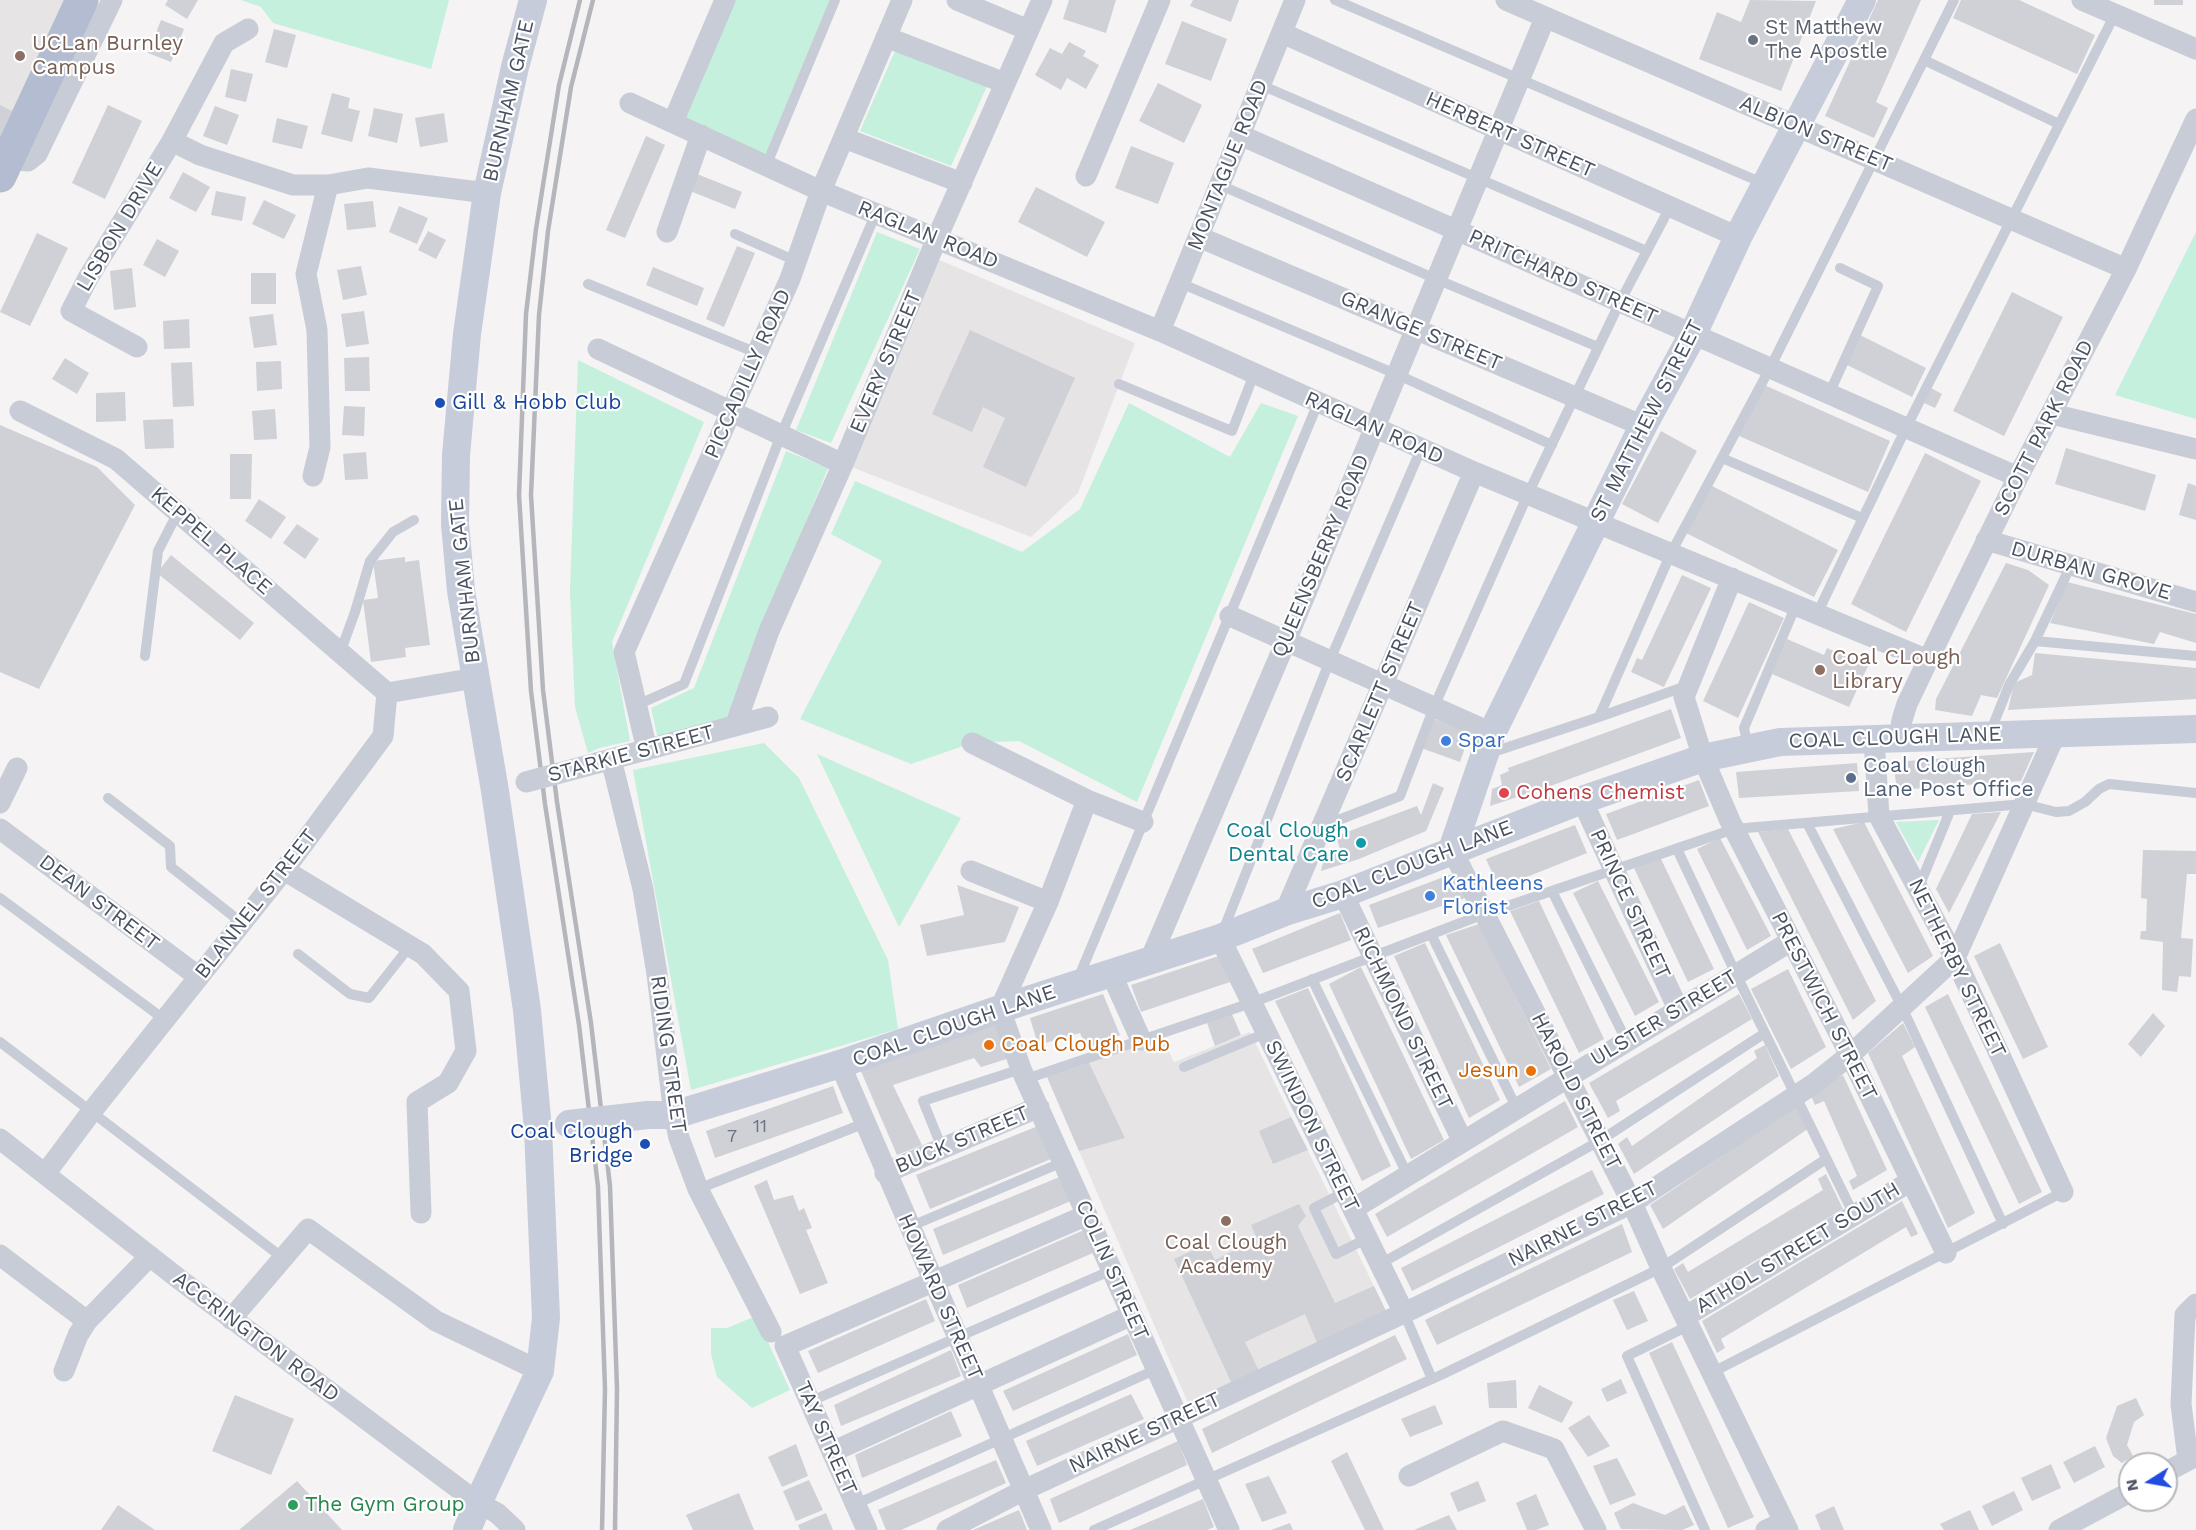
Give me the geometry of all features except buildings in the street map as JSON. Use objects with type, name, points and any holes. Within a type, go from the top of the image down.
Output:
[{"type":"main road","points":[[4,168],[82,0]]},
{"type":"main road","name":"BURNHAM GATE","points":[[467,1530],[540,1371],[546,1318],[538,1129],[528,1010],[495,791],[461,591],[455,524],[456,455],[467,334],[487,193],[515,67],[533,0]]},
{"type":"main road","name":"ST MATTHEW STREET","points":[[1452,850],[1487,744],[1643,426],[1693,334],[1738,237],[1862,0]]},
{"type":"main road","name":"COAL CLOUGH LANE","points":[[538,1129],[661,1115],[840,1064],[1076,984],[1220,939],[1285,912],[1343,894],[1582,800],[1703,758],[1780,742],[2196,729]]},
{"type":"street","points":[[4,168],[28,161],[37,154],[112,0]]},
{"type":"street","points":[[673,122],[725,0]]},
{"type":"street","name":"PICCADILLY ROAD","points":[[647,750],[624,652],[757,353],[796,261],[821,191],[902,0]]},
{"type":"street","points":[[957,0],[1028,30]]},
{"type":"street","name":"EVERY STREET","points":[[735,726],[769,631],[843,464],[937,238],[1042,0]]},
{"type":"street","points":[[1086,176],[1160,0]]},
{"type":"street","name":"MONTAGUE ROAD","points":[[1160,331],[1295,0]]},
{"type":"street","name":"ALBION STREET","points":[[1506,0],[2126,269]]},
{"type":"street","points":[[2082,0],[2196,49]]},
{"type":"street","name":"QUEENSBERRY ROAD","points":[[1150,960],[1286,641],[1414,328],[1545,18]]},
{"type":"street","name":"LISBON DRIVE","points":[[137,347],[71,311],[88,278],[172,141],[224,43],[248,30]]},
{"type":"street","name":"HERBERT STREET","points":[[1282,33],[1738,237]]},
{"type":"street","points":[[886,37],[1005,83]]},
{"type":"street","name":"RAGLAN ROAD","points":[[630,103],[821,191],[1160,331],[1474,472],[1928,660]]},
{"type":"street","name":"SCOTT PARK ROAD","points":[[1887,739],[1902,720],[1907,704],[1986,540],[2126,269],[2196,119]]},
{"type":"street","points":[[667,232],[701,135]]},
{"type":"street","name":"PRITCHARD STREET","points":[[1240,135],[2018,477]]},
{"type":"street","points":[[844,138],[962,183]]},
{"type":"street","name":"LISBON DRIVE","points":[[172,141],[200,155],[293,185],[328,185],[368,178],[487,193]]},
{"type":"street","points":[[313,476],[320,447],[317,342],[306,274],[328,185]]},
{"type":"street","name":"GRANGE STREET","points":[[1199,237],[1643,426]]},
{"type":"street","points":[[598,349],[843,464]]},
{"type":"street","name":"KEPPEL PLACE","points":[[20,411],[116,459],[387,693]]},
{"type":"street","points":[[2052,414],[2196,449]]},
{"type":"street","name":"SCARLETT STREET","points":[[1285,912],[1474,472]]},
{"type":"street","name":"DURBAN GROVE","points":[[1986,540],[2196,602]]},
{"type":"street","points":[[1689,685],[1732,578]]},
{"type":"street","points":[[1230,616],[1434,707],[1487,744]]},
{"type":"street","points":[[387,693],[475,678]]},
{"type":"street","name":"PRESTWICH STREET","points":[[1689,685],[1684,697],[1703,758],[1734,829],[1850,1055],[1946,1254]]},
{"type":"street","name":"BLANNEL STREET","points":[[45,1174],[92,1111],[284,870],[383,736],[387,693]]},
{"type":"street","name":"STARKIE STREET","points":[[495,791],[768,717]]},
{"type":"street","name":"NAIRNE STREET","points":[[947,1530],[1024,1490],[1404,1313],[1632,1203],[1796,1095],[1850,1055],[1955,958],[2056,733]]},
{"type":"street","name":"NETHERBY STREET","points":[[1887,739],[1879,816],[1955,958],[2063,1192]]},
{"type":"street","points":[[972,743],[1087,800],[1143,822]]},
{"type":"street","name":"RIDING STREET","points":[[604,761],[643,889],[657,974],[661,1115],[679,1138],[698,1189],[778,1339]]},
{"type":"street","points":[[0,803],[17,768]]},
{"type":"street","points":[[1000,1009],[1048,902],[1087,800]]},
{"type":"street","name":"PRINCE STREET","points":[[1582,800],[1678,1009]]},
{"type":"street","name":"DEAN STREET","points":[[0,828],[199,977]]},
{"type":"street","name":"HAROLD STREET","points":[[1452,850],[1632,1203],[1661,1268],[1713,1372],[1779,1527]]},
{"type":"street","points":[[284,870],[423,954],[459,991],[466,1051],[448,1083],[417,1102],[421,1213]]},
{"type":"street","points":[[971,872],[1048,902]]},
{"type":"street","name":"RICHMOND STREET","points":[[1343,894],[1463,1142]]},
{"type":"street","name":"SWINDON STREET","points":[[1220,939],[1404,1313]]},
{"type":"street","name":"ULSTER STREET","points":[[1349,1201],[1408,1176],[1791,940]]},
{"type":"street","points":[[1111,973],[1141,1040]]},
{"type":"street","name":"COLIN STREET","points":[[1000,1009],[1024,1074],[1229,1530]]},
{"type":"street","name":"HOWARD STREET","points":[[840,1064],[885,1173],[1041,1530]]},
{"type":"street","name":"BUCK STREET","points":[[885,1173],[1039,1107]]},
{"type":"street","name":"ACCRINGTON ROAD","points":[[0,1139],[150,1257],[478,1503],[497,1513],[515,1530]]},
{"type":"street","name":"ATHOL STREET SOUTH","points":[[1688,1320],[1911,1181]]},
{"type":"street","points":[[778,1339],[934,1283],[1088,1215]]},
{"type":"street","points":[[231,1318],[308,1229],[436,1321],[540,1371]]},
{"type":"street","points":[[0,1255],[87,1321]]},
{"type":"street","points":[[64,1371],[78,1335],[87,1321],[150,1257]]},
{"type":"street","points":[[2178,1466],[2192,1458],[2181,1404],[2185,1315],[2196,1304]]},
{"type":"street","points":[[832,1452],[1132,1315]]},
{"type":"street","name":"TAY STREET","points":[[778,1339],[867,1530]]},
{"type":"street","points":[[1409,1476],[1503,1431],[1554,1449],[1596,1530]]},
{"type":"street","points":[[2059,1530],[2118,1498]]},
{"type":"lane","points":[[766,165],[835,0]]},
{"type":"lane","points":[[1335,0],[1766,184]]},
{"type":"lane","points":[[1599,717],[1671,553],[1770,368],[1954,0]]},
{"type":"lane","points":[[1817,614],[1906,428],[2115,14]]},
{"type":"lane","points":[[1924,60],[2059,124]]},
{"type":"lane","points":[[1261,85],[1647,251]]},
{"type":"lane","points":[[1220,184],[1598,347]]},
{"type":"lane","points":[[1322,827],[1400,796],[1434,707],[1528,494],[1620,302],[1670,207]]},
{"type":"lane","points":[[637,705],[684,684],[781,435],[876,213]]},
{"type":"lane","points":[[735,234],[796,261]]},
{"type":"lane","points":[[1828,394],[1878,286],[1840,268]]},
{"type":"lane","points":[[1180,283],[1396,374],[1552,445]]},
{"type":"lane","points":[[588,284],[757,353]]},
{"type":"lane","points":[[1119,384],[1232,431],[1254,374]]},
{"type":"lane","points":[[1076,984],[1318,403]]},
{"type":"lane","points":[[1220,939],[1330,660],[1421,449]]},
{"type":"lane","points":[[1722,458],[1862,518]]},
{"type":"lane","points":[[145,656],[158,551],[178,512]]},
{"type":"lane","points":[[340,653],[356,612],[370,561],[393,532],[414,520]]},
{"type":"lane","points":[[1989,736],[2009,685],[2035,641],[2071,565]]},
{"type":"lane","points":[[1748,748],[1744,728],[1796,605]]},
{"type":"lane","points":[[2035,641],[2196,656]]},
{"type":"lane","points":[[1487,744],[1599,717],[1689,685]]},
{"type":"lane","points":[[942,1148],[923,1101],[1141,1040],[1251,1003],[1484,914],[1734,829],[2024,804],[2055,812],[2069,811],[2085,802],[2098,789],[2109,784],[2196,793]]},
{"type":"lane","points":[[108,798],[170,846],[171,867],[242,923]]},
{"type":"lane","points":[[1918,887],[1950,811]]},
{"type":"lane","points":[[1807,823],[1902,1007],[2003,1224]]},
{"type":"lane","points":[[1677,849],[1854,1215]]},
{"type":"lane","points":[[1552,891],[1626,1040]]},
{"type":"lane","points":[[0,897],[165,1020]]},
{"type":"lane","points":[[1431,934],[1517,1109]]},
{"type":"lane","points":[[298,954],[350,994],[369,998],[410,946]]},
{"type":"lane","points":[[1312,980],[1408,1176]]},
{"type":"lane","points":[[1184,1067],[1266,1033]]},
{"type":"lane","points":[[1380,1264],[1601,1140],[1765,1033]]},
{"type":"lane","points":[[0,1042],[283,1258]]},
{"type":"lane","points":[[698,1189],[865,1123]]},
{"type":"lane","points":[[1094,1530],[1432,1379],[1661,1268],[1826,1158]]},
{"type":"lane","points":[[909,1227],[1063,1162]]},
{"type":"lane","points":[[1713,1372],[2063,1192]]},
{"type":"lane","points":[[1349,1201],[1314,1208],[1336,1254],[1368,1239]]},
{"type":"lane","points":[[809,1402],[1112,1270]]},
{"type":"lane","points":[[1404,1313],[1432,1379]]},
{"type":"lane","points":[[1688,1320],[1627,1356],[1705,1530]]},
{"type":"lane","points":[[856,1504],[1157,1369]]},
{"type":"shaded area","name":"UCLan Burnley Campus","points":[[0,0],[66,0],[0,137]]},
{"type":"shaded area","points":[[937,259],[1135,343],[1078,493],[1031,537],[849,466]]},
{"type":"shaded area","name":"Coal Clough Academy","points":[[1250,1032],[1387,1313],[1188,1403],[1047,1077],[1162,1038],[1174,1062]]},
{"type":"green space","points":[[241,0],[449,0],[431,69],[273,23],[261,7]]},
{"type":"green space","points":[[729,0],[830,0],[764,158],[677,121]]},
{"type":"green space","points":[[895,51],[987,86],[951,166],[860,131]]},
{"type":"green space","points":[[877,232],[920,249],[831,443],[796,430]]},
{"type":"green space","points":[[2196,232],[2196,419],[2115,395]]},
{"type":"green space","points":[[578,360],[704,422],[612,642],[630,741],[588,753],[575,707],[570,591]]},
{"type":"green space","points":[[1129,403],[1230,457],[1261,403],[1298,416],[1137,802],[1019,741],[972,743],[911,764],[800,719],[882,561],[831,534],[855,481],[1022,552],[1080,509]]},
{"type":"green space","points":[[786,451],[828,468],[726,719],[658,739],[651,708],[694,688]]},
{"type":"green space","points":[[764,743],[799,778],[888,960],[898,1029],[691,1090],[633,770]]},
{"type":"green space","points":[[817,754],[961,818],[899,927]]},
{"type":"green space","points":[[1939,820],[1918,862],[1896,822]]},
{"type":"green space","points":[[756,1316],[790,1390],[752,1408],[717,1377],[711,1354],[711,1328],[727,1328]]},
{"type":"railway","points":[[580,0],[559,85],[536,229],[526,314],[519,495],[531,691],[545,804],[579,1025],[598,1187],[605,1389],[602,1530]]},
{"type":"railway","points":[[593,0],[571,87],[548,231],[539,315],[531,495],[543,690],[557,802],[591,1023],[610,1186],[617,1389],[615,1530]]},
{"type":"place","name":"St Matthew The Apostle","points":[[1753,40]]},
{"type":"place","name":"UCLan Burnley Campus","points":[[20,56]]},
{"type":"place","name":"Gill & Hobb Club","points":[[440,403]]},
{"type":"place","name":"Coal CLough Library","points":[[1820,670]]},
{"type":"place","name":"Spar","points":[[1446,741]]},
{"type":"place","name":"Coal Clough Lane Post Office","points":[[1851,778]]},
{"type":"place","name":"Cohens Chemist","points":[[1504,793]]},
{"type":"place","name":"Coal Clough Dental Care","points":[[1361,843]]},
{"type":"place","name":"Kathleens Florist","points":[[1430,896]]},
{"type":"place","name":"Coal Clough Pub","points":[[989,1045]]},
{"type":"place","name":"Jesun","points":[[1531,1071]]},
{"type":"place","name":"Coal Clough Bridge","points":[[645,1144]]},
{"type":"place","name":"Coal Clough Academy","points":[[1226,1221]]},
{"type":"place","name":"The Gym Group","points":[[293,1505]]}]
